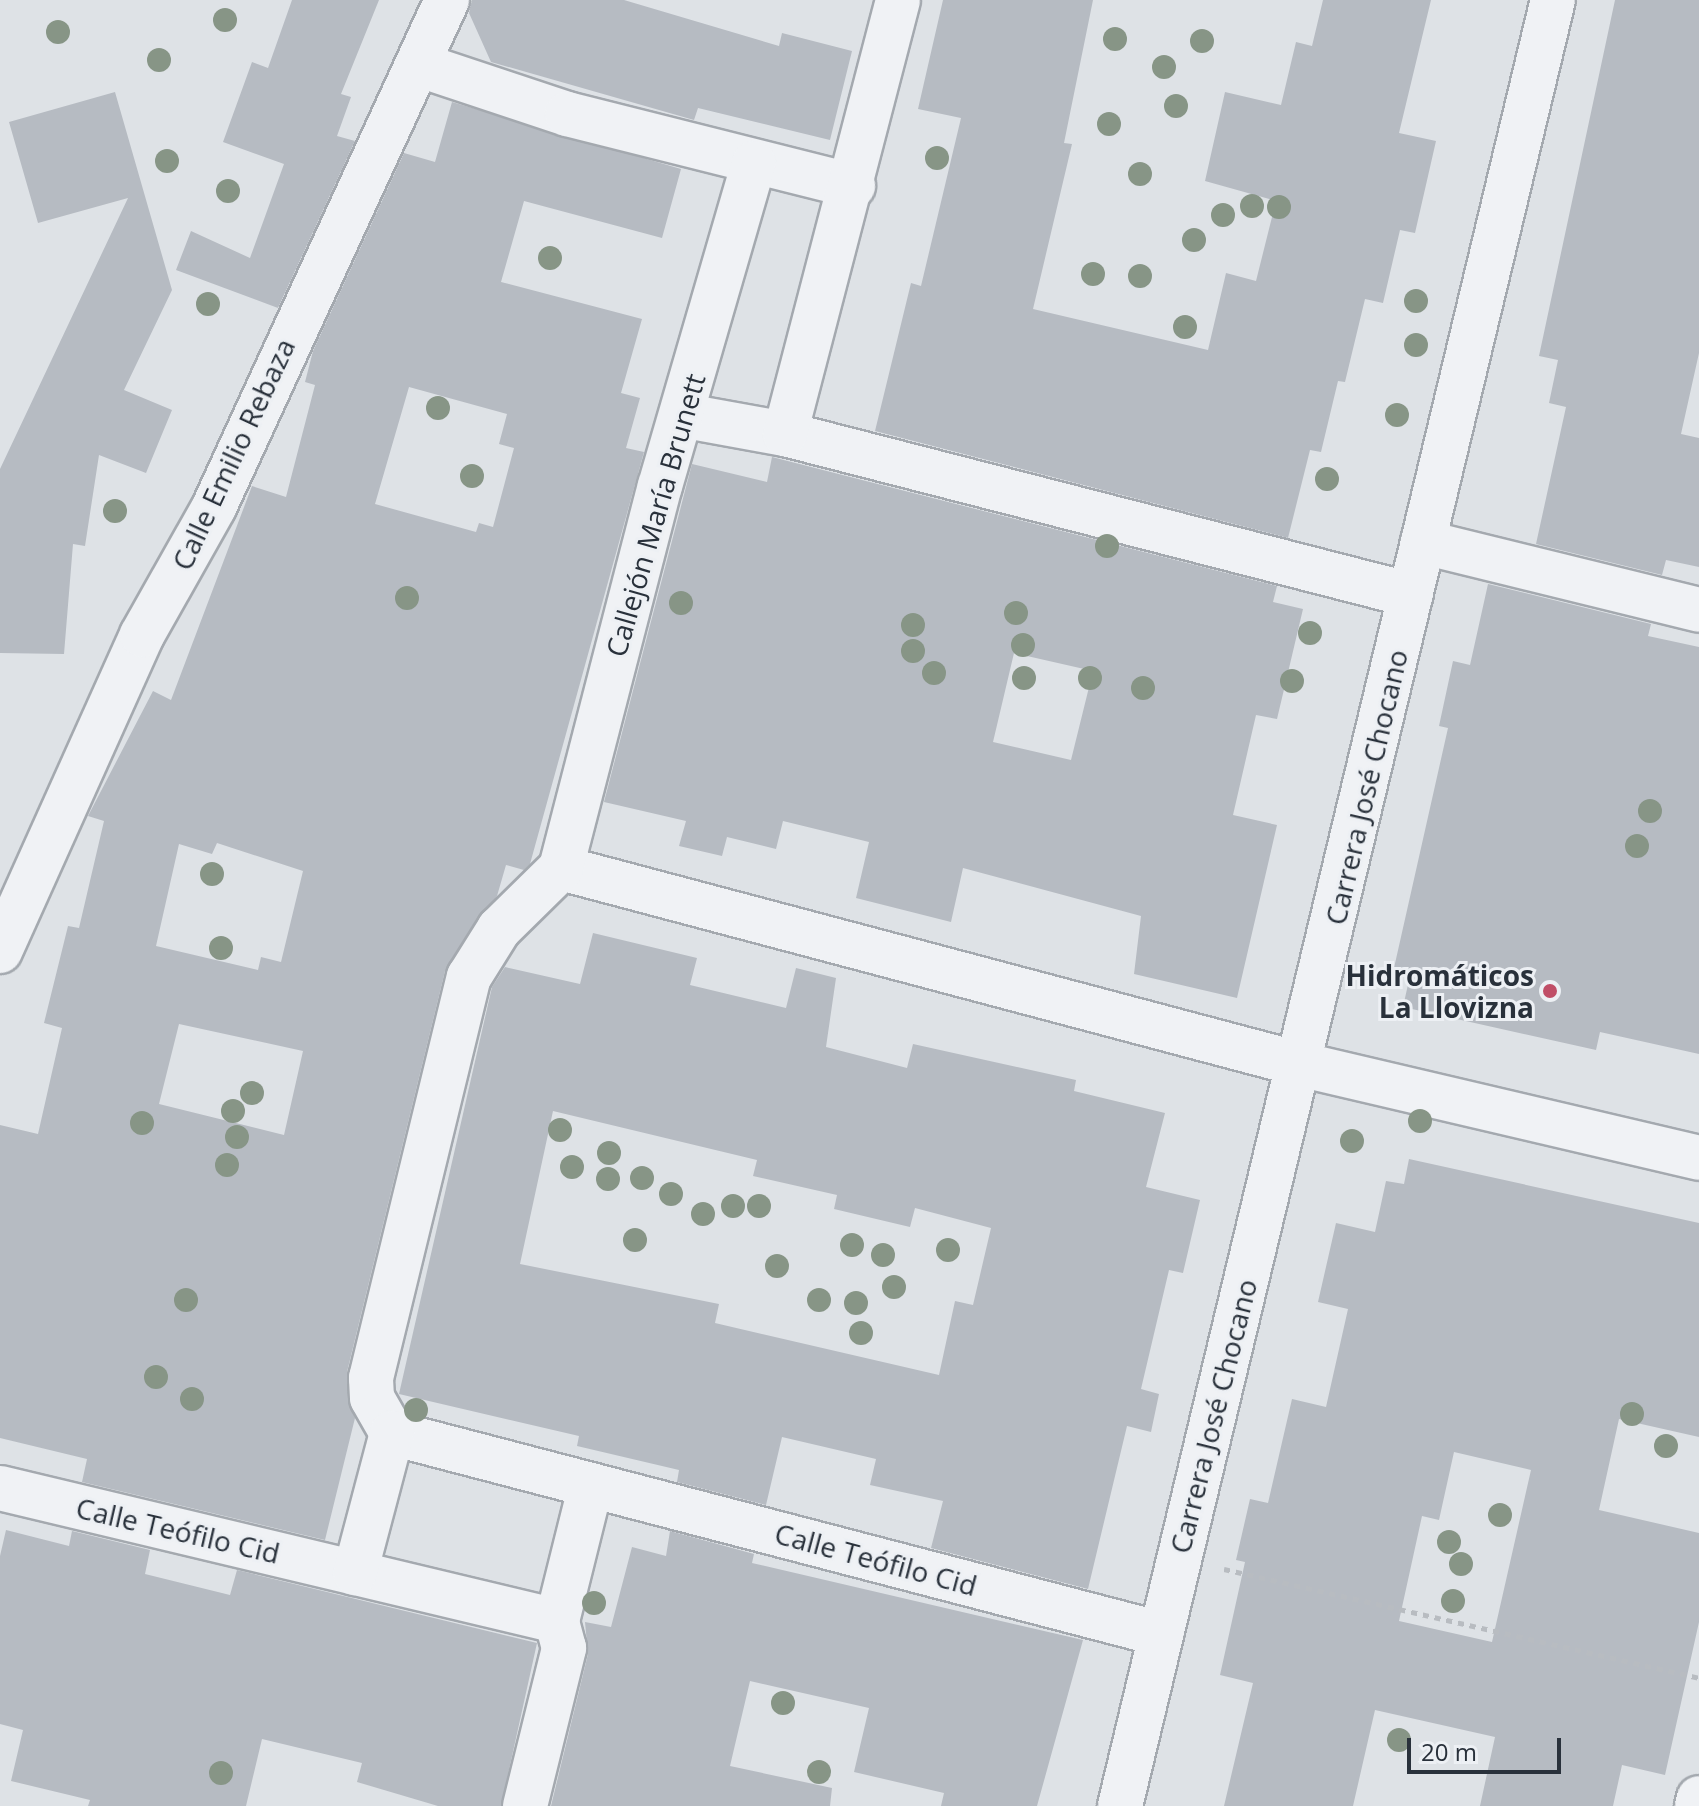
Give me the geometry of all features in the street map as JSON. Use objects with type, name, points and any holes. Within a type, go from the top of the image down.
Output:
[{"type":"street","name":"Calle Emilio Rebaza","points":[[0,951],[142,635],[214,507],[420,65],[447,0]]},
{"type":"street","points":[[785,434],[853,186],[898,0]]},
{"type":"street","name":"Carrera José Chocano","points":[[1120,1806],[1553,0]]},
{"type":"street","points":[[420,65],[567,114],[853,186]]},
{"type":"street","name":"Callejón María Brunett","points":[[561,868],[647,532],[686,416],[754,163]]},
{"type":"street","points":[[686,416],[785,434],[1411,595]]},
{"type":"street","points":[[1423,542],[1699,610]]},
{"type":"street","points":[[355,1573],[392,1433],[372,1398],[371,1378],[469,977],[499,929],[561,868],[1299,1064],[1699,1158]]},
{"type":"street","name":"Calle Teófilo Cid","points":[[392,1433],[1161,1634]]},
{"type":"street","points":[[525,1806],[564,1648],[557,1621],[591,1485]]},
{"type":"street","name":"Calle Teófilo Cid","points":[[0,1488],[557,1621]]},
{"type":"street","points":[[1697,1806],[1699,1798]]},
{"type":"path","points":[[1179,1558],[1699,1678]]},
{"type":"building","points":[[292,0],[379,0],[341,94],[351,97],[337,136],[355,141],[278,308],[176,270],[191,231],[250,258],[284,164],[223,142],[252,62],[268,68]]},
{"type":"building","points":[[472,0],[624,0],[779,46],[782,33],[852,51],[830,140],[698,108],[694,120],[491,62],[469,13]]},
{"type":"building","points":[[943,0],[1093,0],[1064,143],[1072,144],[1033,309],[1208,350],[1226,273],[1256,281],[1276,201],[1205,181],[1225,92],[1281,105],[1296,42],[1312,46],[1323,0],[1431,0],[1399,133],[1436,141],[1415,233],[1400,230],[1383,303],[1365,299],[1345,382],[1338,381],[1321,452],[1310,450],[1288,538],[875,431],[911,283],[921,286],[961,118],[918,109]]},
{"type":"building","points":[[1615,0],[1699,0],[1699,353],[1681,434],[1699,438],[1699,567],[1666,560],[1662,575],[1536,544],[1566,407],[1549,403],[1558,360],[1539,356]]},
{"type":"building","points":[[115,92],[172,290],[124,390],[172,410],[146,473],[99,455],[85,546],[73,544],[64,654],[0,653],[0,469],[128,198],[38,223],[9,122]]},
{"type":"building","points":[[452,102],[681,169],[662,238],[524,201],[501,282],[642,319],[621,393],[640,398],[626,448],[644,452],[530,864],[524,870],[506,865],[497,896],[445,971],[347,1372],[355,1418],[325,1540],[82,1482],[87,1459],[0,1438],[0,1125],[38,1134],[62,1028],[44,1023],[68,926],[79,928],[104,821],[88,816],[153,691],[171,700],[252,486],[286,497],[315,385],[305,382],[313,351],[404,153],[435,162]],"holes":[[[409,387],[507,414],[499,444],[514,448],[493,527],[479,523],[476,532],[375,504]],[[217,843],[303,871],[281,962],[261,957],[258,970],[156,946],[179,844],[212,854]],[[179,1024],[303,1051],[284,1135],[159,1104]]]},
{"type":"building","points":[[772,457],[1277,586],[1273,602],[1303,609],[1277,719],[1256,715],[1233,815],[1277,825],[1237,998],[1134,974],[1141,916],[963,868],[951,922],[856,898],[869,842],[783,821],[776,849],[727,837],[722,856],[679,846],[686,821],[604,802],[692,464],[767,482]],"holes":[[[1014,653],[1093,671],[1071,760],[993,742]]]},
{"type":"building","points":[[1488,584],[1651,624],[1648,636],[1699,647],[1699,1054],[1600,1032],[1596,1050],[1403,1007],[1411,971],[1394,968],[1448,728],[1439,726],[1453,661],[1470,665]]},
{"type":"building","points":[[593,933],[697,958],[690,985],[786,1008],[796,968],[836,978],[826,1047],[907,1068],[913,1044],[1076,1080],[1074,1091],[1165,1113],[1146,1187],[1200,1200],[1183,1273],[1169,1270],[1141,1389],[1159,1394],[1151,1432],[1127,1426],[1088,1589],[931,1548],[943,1501],[870,1485],[876,1459],[782,1437],[766,1505],[677,1482],[679,1470],[577,1446],[579,1436],[399,1394],[492,987],[505,967],[580,984]],"holes":[[[553,1111],[757,1160],[753,1176],[837,1195],[834,1209],[910,1227],[915,1208],[991,1228],[973,1305],[955,1301],[939,1375],[715,1323],[719,1304],[520,1264]]]},
{"type":"building","points":[[1409,1159],[1699,1223],[1699,1437],[1619,1419],[1599,1510],[1699,1533],[1699,1622],[1665,1775],[1622,1765],[1613,1806],[1480,1806],[1495,1737],[1375,1710],[1353,1806],[1224,1806],[1253,1683],[1220,1675],[1245,1562],[1236,1560],[1250,1499],[1268,1503],[1292,1399],[1326,1407],[1348,1309],[1318,1302],[1336,1223],[1375,1232],[1386,1181],[1404,1184]],"holes":[[[1454,1452],[1531,1470],[1492,1642],[1399,1621],[1422,1516],[1439,1520]]]},
{"type":"building","points":[[6,1530],[69,1546],[72,1531],[150,1550],[145,1574],[230,1595],[237,1570],[537,1643],[501,1806],[438,1806],[357,1782],[362,1763],[262,1739],[246,1806],[88,1806],[90,1800],[11,1781],[23,1730],[0,1724],[0,1556]]},
{"type":"building","points":[[670,1531],[754,1554],[752,1563],[1083,1640],[1037,1806],[941,1806],[944,1793],[854,1772],[869,1708],[750,1681],[730,1766],[832,1788],[830,1806],[551,1806],[588,1654],[585,1622],[611,1627],[632,1547],[666,1556]]},
{"type":"place","name":"Hidromáticos La Llovizna","points":[[1550,991]]}]
